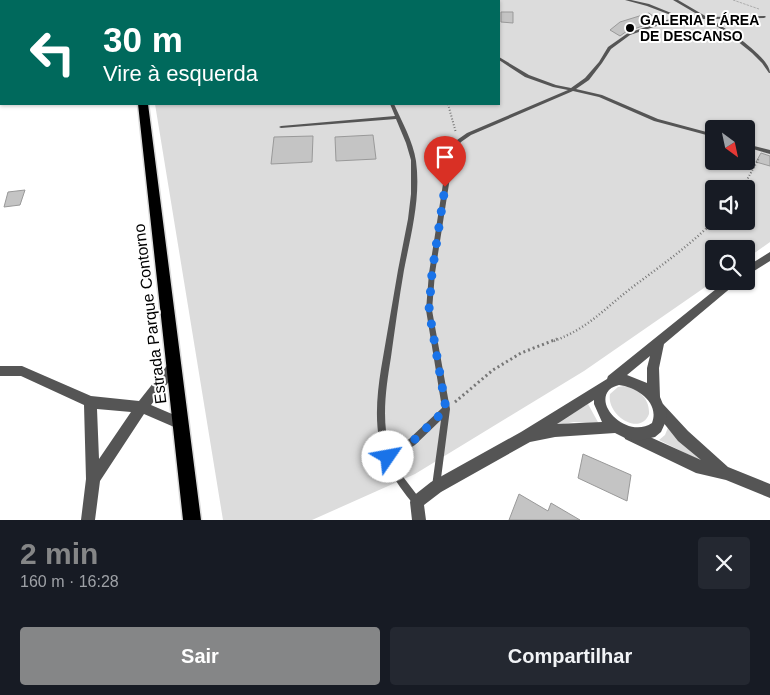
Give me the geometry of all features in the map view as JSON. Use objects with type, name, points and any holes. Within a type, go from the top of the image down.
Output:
[{"type":"main road","name":"Estrada Parque Contorno","points":[[143,105],[192,520]]},
{"type":"street","points":[[755,266],[770,256]]},
{"type":"street","points":[[419,520],[417,502],[436,487],[526,437],[607,384],[723,290]]},
{"type":"street","points":[[526,437],[555,431],[622,430],[638,435],[654,430],[659,424],[654,368],[659,342]]},
{"type":"street","points":[[93,479],[142,407],[174,367]]},
{"type":"street","points":[[0,371],[22,371],[90,402],[142,407],[180,424]]},
{"type":"street","points":[[726,473],[683,436],[656,402],[638,384],[628,380],[607,384],[600,394],[599,402],[608,420],[622,430],[652,447],[696,466],[726,473],[770,491]]},
{"type":"street","points":[[88,520],[93,479],[90,402]]},
{"type":"lane","points":[[627,0],[664,9]]},
{"type":"lane","points":[[641,0],[682,18]]},
{"type":"lane","points":[[675,0],[706,18],[746,46],[770,72]]},
{"type":"lane","points":[[436,487],[446,409],[429,310],[432,273],[451,152],[459,142],[488,126],[572,90],[601,62],[609,48],[617,41],[660,22],[682,18],[770,18]]},
{"type":"lane","points":[[500,59],[528,76],[572,90],[600,96],[656,120],[705,134]]},
{"type":"lane","points":[[392,105],[409,141],[414,167],[413,205],[381,393],[381,426],[388,457],[398,478],[417,502]]},
{"type":"lane","points":[[281,127],[398,117]]},
{"type":"lane","points":[[755,147],[770,152]]},
{"type":"lane","points":[[388,457],[412,442],[446,409]]},
{"type":"path","points":[[734,0],[760,9]]},
{"type":"path","points":[[448,105],[459,142]]},
{"type":"path","points":[[746,180],[762,149]]},
{"type":"path","points":[[446,409],[493,370],[521,353],[574,333],[593,321],[620,296],[705,230]]},
{"type":"shaded area","points":[[500,0],[770,0],[770,242],[755,253],[755,240],[705,240],[705,287],[584,371],[415,474],[312,520],[223,520],[155,105],[500,105]]},
{"type":"shaded area","points":[[624,386],[634,389],[642,395],[649,408],[649,414],[645,421],[639,424],[632,423],[618,416],[610,402],[610,394],[618,387]]},
{"type":"shaded area","points":[[588,404],[599,424],[574,422],[552,426]]},
{"type":"shaded area","points":[[669,425],[711,466],[659,440],[665,435]]},
{"type":"building","points":[[501,12],[513,12],[513,23],[501,22]]},
{"type":"building","name":"GALERIA E ÁREA DE DESCANSO","points":[[649,13],[659,21],[627,31],[620,36],[610,30],[620,22]]},
{"type":"building","points":[[373,135],[376,159],[336,161],[335,137]]},
{"type":"building","points":[[313,136],[312,162],[271,164],[274,137]]},
{"type":"building","points":[[761,153],[770,156],[770,166],[756,162]]},
{"type":"building","points":[[25,190],[20,205],[4,207],[8,192]]},
{"type":"building","points":[[583,454],[631,475],[627,501],[578,478]]},
{"type":"building","points":[[519,494],[548,511],[551,503],[580,520],[509,520]]},
{"type":"place","name":"GALERIA E ÁREA DE DESCANSO","points":[[630,28]]},
{"type":"route","points":[[388,457],[412,442],[446,409],[429,310],[432,273],[445,187]]}]
